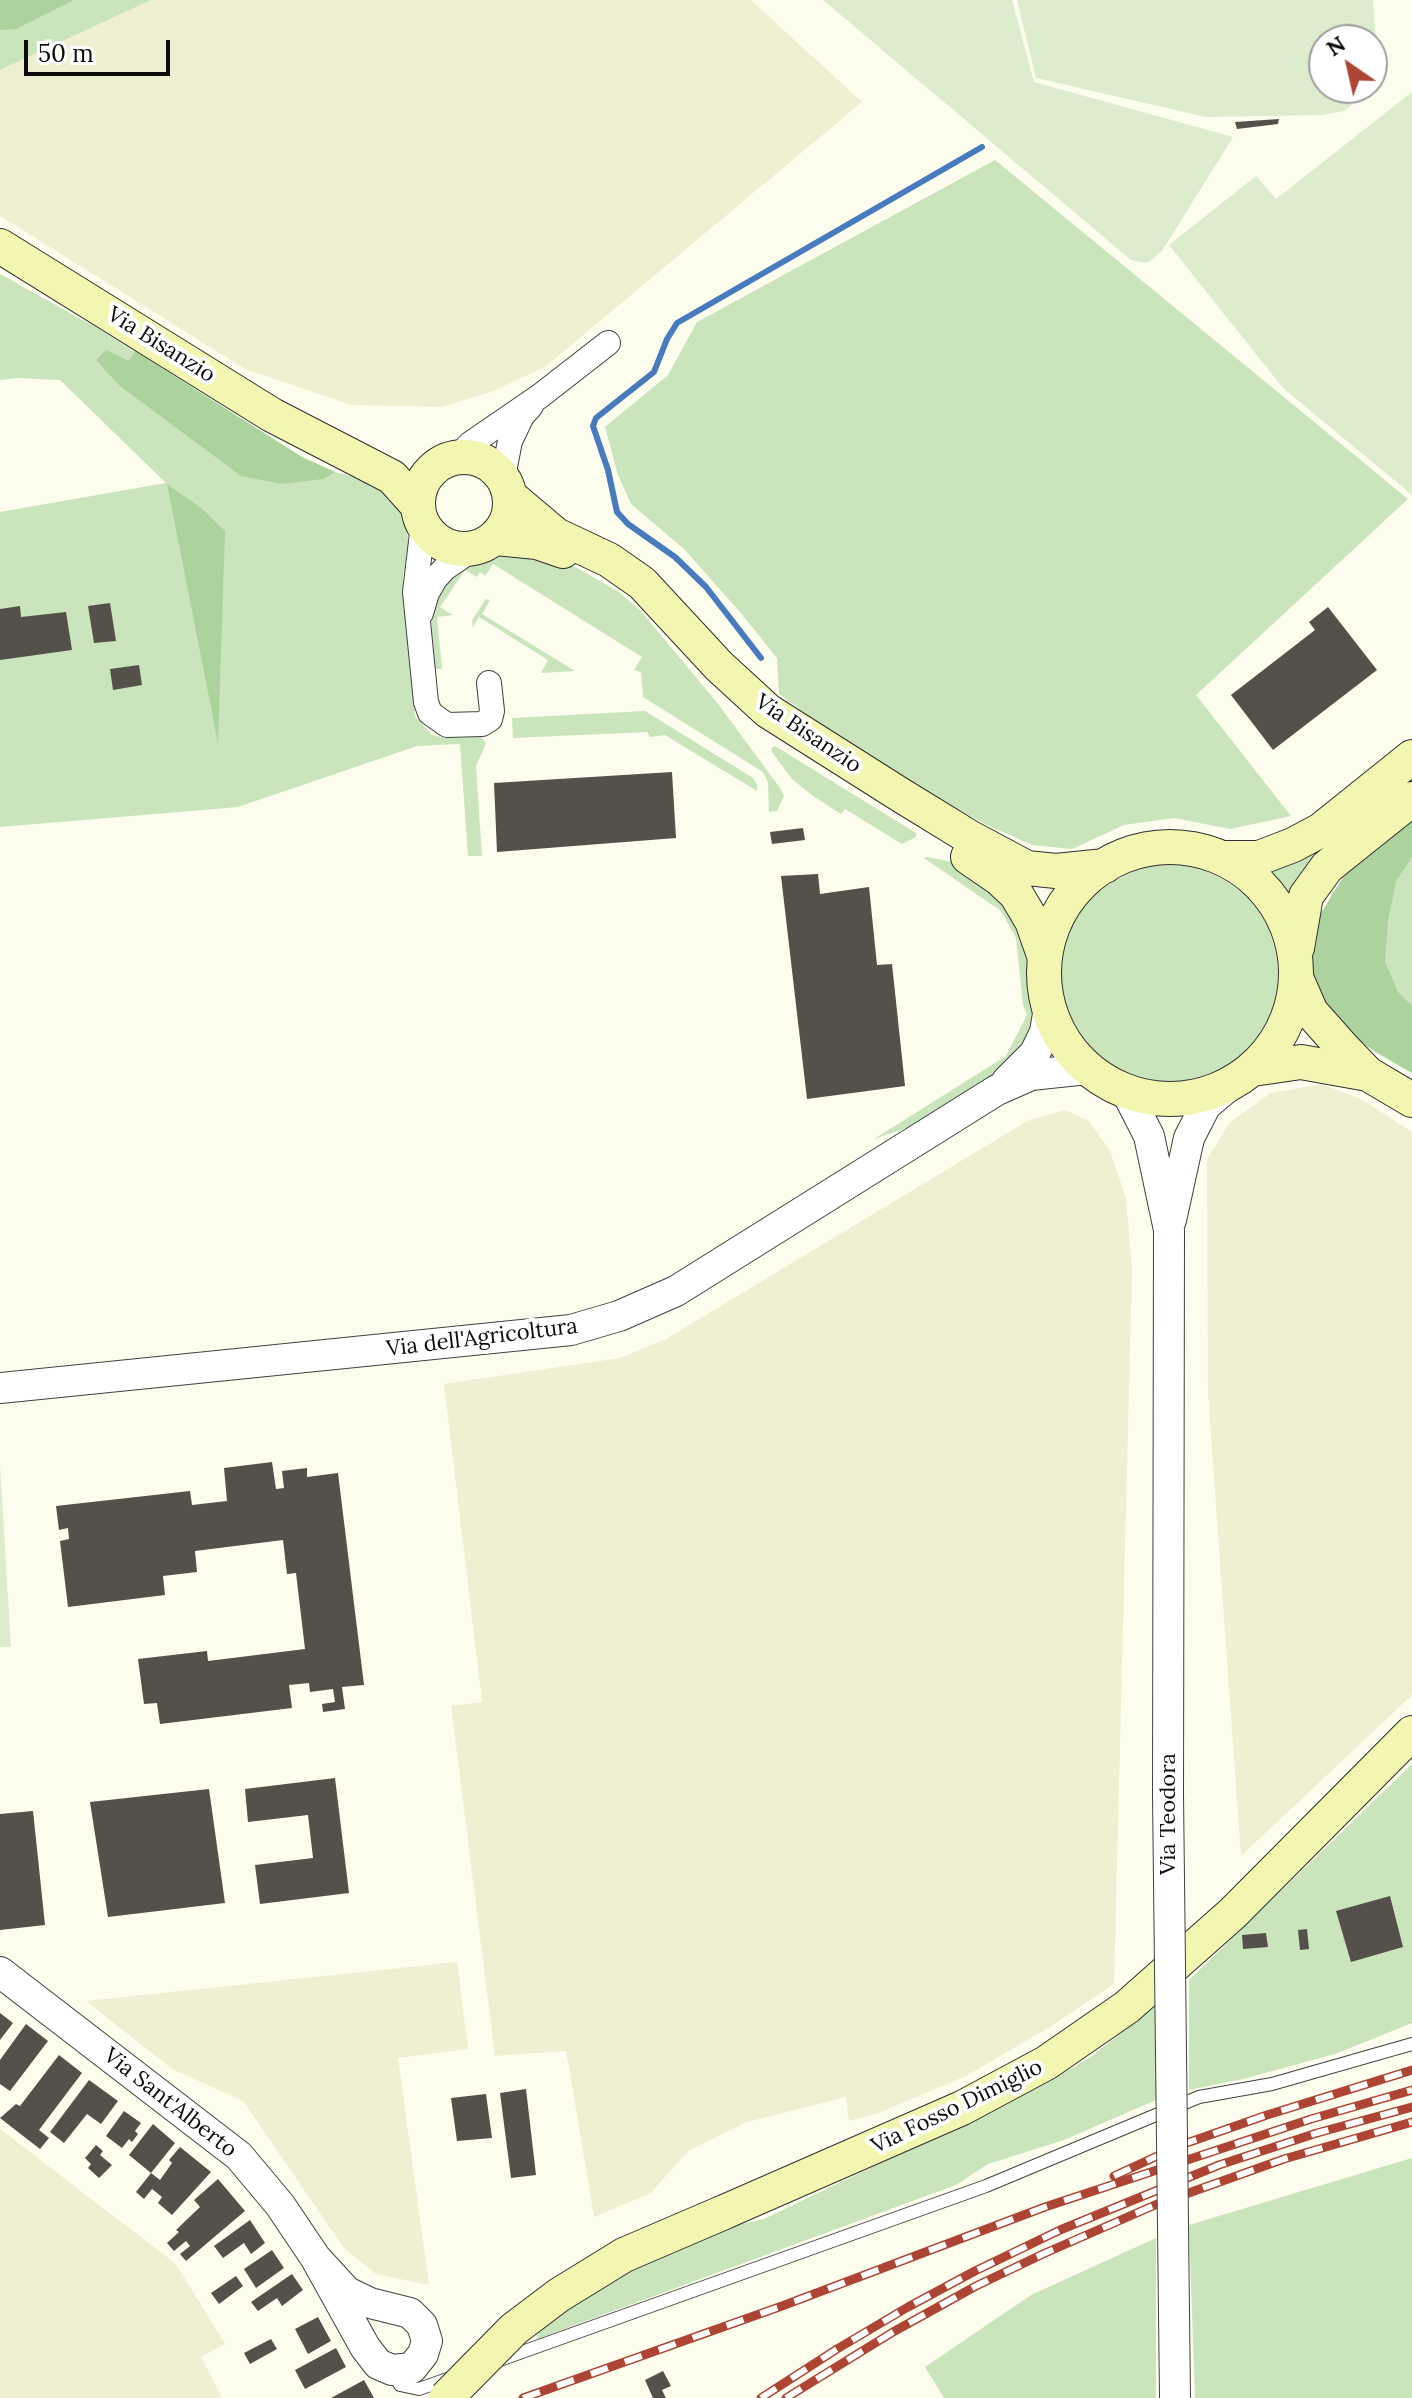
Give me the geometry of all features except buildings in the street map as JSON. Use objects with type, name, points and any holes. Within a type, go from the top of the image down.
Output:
[{"type":"main road","name":"Via Bisanzio","points":[[0,246],[272,415],[324,441],[344,455],[392,477],[420,515]]},
{"type":"main road","name":"Via Bisanzio","points":[[324,441],[417,460],[454,457]]},
{"type":"main road","points":[[454,457],[484,460],[507,487],[510,512],[505,526],[484,544],[458,549],[444,545],[431,536],[420,515],[419,490],[426,476],[437,465],[454,457]]},
{"type":"main road","name":"Via Bisanzio","points":[[507,487],[556,535],[609,560],[642,583],[719,666],[760,704],[862,772],[1027,868],[1056,871],[1105,866]]},
{"type":"main road","name":"Via Bisanzio","points":[[484,544],[537,542],[576,556],[627,588],[648,608],[722,698],[740,714],[1000,879],[1016,894],[1032,921],[1045,958]]},
{"type":"main road","points":[[1368,1074],[1301,1062],[1242,1077],[1206,1094],[1180,1099],[1153,1099],[1127,1093],[1087,1069],[1067,1046],[1052,1019],[1044,989],[1045,958],[1052,928],[1066,902],[1086,879],[1117,859],[1152,848],[1189,848],[1224,858],[1259,858],[1321,830],[1412,757]]},
{"type":"main road","points":[[1242,1077],[1276,1044],[1290,1014],[1300,916],[1306,896],[1327,867],[1412,799]]},
{"type":"main road","points":[[1224,858],[1259,882],[1284,916],[1296,968],[1311,1012],[1368,1074],[1412,1100]]},
{"type":"main road","name":"Via Fosso Dimiglio","points":[[446,2398],[514,2329],[559,2295],[624,2255],[962,2108],[1046,2063],[1127,2007],[1233,1913],[1412,1733]]},
{"type":"street","points":[[454,457],[608,343]]},
{"type":"street","points":[[507,487],[510,441],[515,429],[540,396]]},
{"type":"street","points":[[420,515],[415,592],[426,702],[436,719],[447,725],[482,724],[490,719],[492,711],[489,683]]},
{"type":"street","points":[[419,620],[435,579],[445,568],[484,544]]},
{"type":"street","name":"Via dell'Agricoltura","points":[[997,1090],[1035,1053],[1045,1032],[1049,1008]]},
{"type":"street","name":"Via dell'Agricoltura","points":[[0,1388],[571,1330],[619,1316],[676,1291],[997,1090],[1031,1075],[1087,1069]]},
{"type":"street","name":"Via Teodora","points":[[1169,1230],[1189,1138],[1206,1105],[1242,1077]]},
{"type":"street","name":"Via Teodora","points":[[1127,1093],[1149,1136],[1169,1230],[1168,1794],[1175,2398]]},
{"type":"street","name":"Via Sant'Alberto","points":[[0,1972],[239,2156],[360,2312],[365,2347],[378,2364],[392,2370]]},
{"type":"street","points":[[360,2312],[410,2313],[422,2325],[427,2341],[423,2354],[412,2368],[392,2370]]},
{"type":"lane","points":[[392,2370],[400,2385],[419,2389],[986,2186],[1199,2097],[1272,2084],[1412,2044]]},
{"type":"green space","points":[[0,0],[151,0],[0,70]]},
{"type":"green space","points":[[0,0],[74,0],[16,29],[0,30]]},
{"type":"green space","points":[[151,0],[751,0],[862,102],[545,367],[491,392],[441,407],[352,405],[245,369],[0,216],[0,70]]},
{"type":"green space","points":[[823,0],[1012,0],[1034,82],[1233,137],[1162,251],[1147,263],[1131,260]]},
{"type":"green space","points":[[1017,0],[1373,0],[1375,24],[1308,24],[1308,104],[1353,104],[1344,111],[1323,115],[1206,117],[1036,78]]},
{"type":"green space","points":[[1412,92],[1412,495],[1283,388],[1169,245],[1256,176],[1276,199]]},
{"type":"green space","points":[[995,160],[1408,499],[1196,695],[1291,816],[1230,829],[1174,818],[1124,825],[1072,849],[1032,845],[985,824],[877,766],[779,694],[777,658],[684,549],[631,504],[618,475],[605,427],[668,375],[697,322]]},
{"type":"green space","points":[[0,274],[97,328],[302,457],[335,472],[377,483],[401,509],[408,538],[403,577],[415,716],[432,735],[445,738],[481,737],[486,743],[476,766],[482,856],[468,856],[460,744],[417,746],[238,807],[0,827],[0,512],[166,483],[60,380],[0,380]]},
{"type":"green space","points":[[106,350],[129,361],[135,351],[302,457],[335,472],[323,479],[282,484],[241,476],[120,386],[96,360]]},
{"type":"green space","points":[[167,484],[201,508],[225,531],[218,743]]},
{"type":"green space","points":[[513,547],[560,558],[619,592],[640,610],[719,705],[780,788],[784,796],[777,811],[769,812],[768,782],[763,772],[643,697],[641,672],[634,670],[642,657],[493,564],[485,576],[480,572],[477,577],[465,570],[440,607],[453,615],[437,617],[442,669],[434,669],[431,617],[446,581],[465,566]]},
{"type":"green space","points":[[486,599],[490,600],[482,614],[575,671],[541,673],[548,660],[479,617],[473,627],[472,620]]},
{"type":"green space","points":[[645,711],[753,778],[757,791],[665,735],[650,737],[647,732],[513,738],[512,718]]},
{"type":"green space","points":[[775,746],[916,833],[916,837],[902,844],[845,809],[841,814],[813,796],[792,779],[772,752],[771,748]]},
{"type":"green space","points":[[1412,768],[1412,783],[1300,879],[1286,906],[1259,867]]},
{"type":"green space","points":[[1412,816],[1412,1073],[1374,1052],[1308,963],[1332,892]]},
{"type":"green space","points":[[1412,816],[1412,857],[1396,881],[1388,921],[1385,962],[1398,992],[1412,1006],[1412,1073],[1345,1033],[1322,1001],[1308,963],[1312,928],[1348,869]]},
{"type":"green space","points":[[924,858],[963,864],[986,878],[1032,953],[1038,1012],[1016,1061],[918,1124],[874,1139],[1006,1056],[1027,1015],[1023,1005],[1016,938],[1001,911]]},
{"type":"green space","points":[[1169,865],[1211,873],[1230,883],[1246,897],[1260,913],[1270,932],[1278,974],[1270,1016],[1260,1035],[1246,1051],[1230,1065],[1211,1075],[1169,1083],[1127,1075],[1108,1065],[1092,1051],[1078,1035],[1068,1016],[1060,974],[1068,932],[1078,913],[1092,897],[1108,883],[1127,873]]},
{"type":"green space","points":[[1322,1084],[1361,1099],[1412,1132],[1412,1695],[1241,1856],[1208,1393],[1207,1159],[1230,1122],[1271,1093]]},
{"type":"green space","points":[[1065,1110],[1089,1121],[1110,1151],[1126,1198],[1132,1271],[1114,1984],[1050,2027],[966,2076],[876,2114],[849,2121],[846,2097],[747,2122],[688,2151],[651,2193],[594,2217],[566,2051],[495,2056],[451,1706],[482,1702],[444,1384],[620,1358],[666,1339],[1029,1120]]},
{"type":"green space","points":[[0,1464],[11,1647],[0,1647]]},
{"type":"green space","points":[[1412,1764],[1412,2023],[1335,2054],[1189,2090],[1189,1980]]},
{"type":"green space","points":[[457,1962],[468,2049],[398,2058],[429,2285],[376,2274],[344,2248],[243,2101],[172,2069],[86,2001]]},
{"type":"green space","points":[[1156,2005],[1156,2100],[1064,2140],[988,2164],[956,2185],[537,2339],[538,2327],[643,2263],[728,2227],[764,2219],[1045,2084],[1092,2056]]},
{"type":"green space","points":[[0,2129],[176,2264],[225,2344],[201,2357],[222,2398],[0,2398]]},
{"type":"green space","points":[[1412,2158],[1412,2398],[1195,2398],[1189,2225]]},
{"type":"green space","points":[[1156,2238],[1156,2398],[944,2398],[925,2367],[1031,2295]]},
{"type":"waterway","points":[[761,658],[706,587],[675,557],[628,524],[617,512],[608,470],[593,426],[596,418],[654,372],[677,323],[982,147]]},
{"type":"railway","points":[[1114,2176],[1181,2145],[1412,2070]]},
{"type":"railway","points":[[523,2398],[782,2306],[1045,2207],[1311,2119],[1412,2090]]},
{"type":"railway","points":[[761,2398],[908,2307],[1060,2230],[1219,2165],[1317,2133],[1412,2107]]},
{"type":"railway","points":[[786,2398],[893,2332],[976,2286],[1043,2254],[1155,2205],[1284,2159],[1412,2122]]}]
